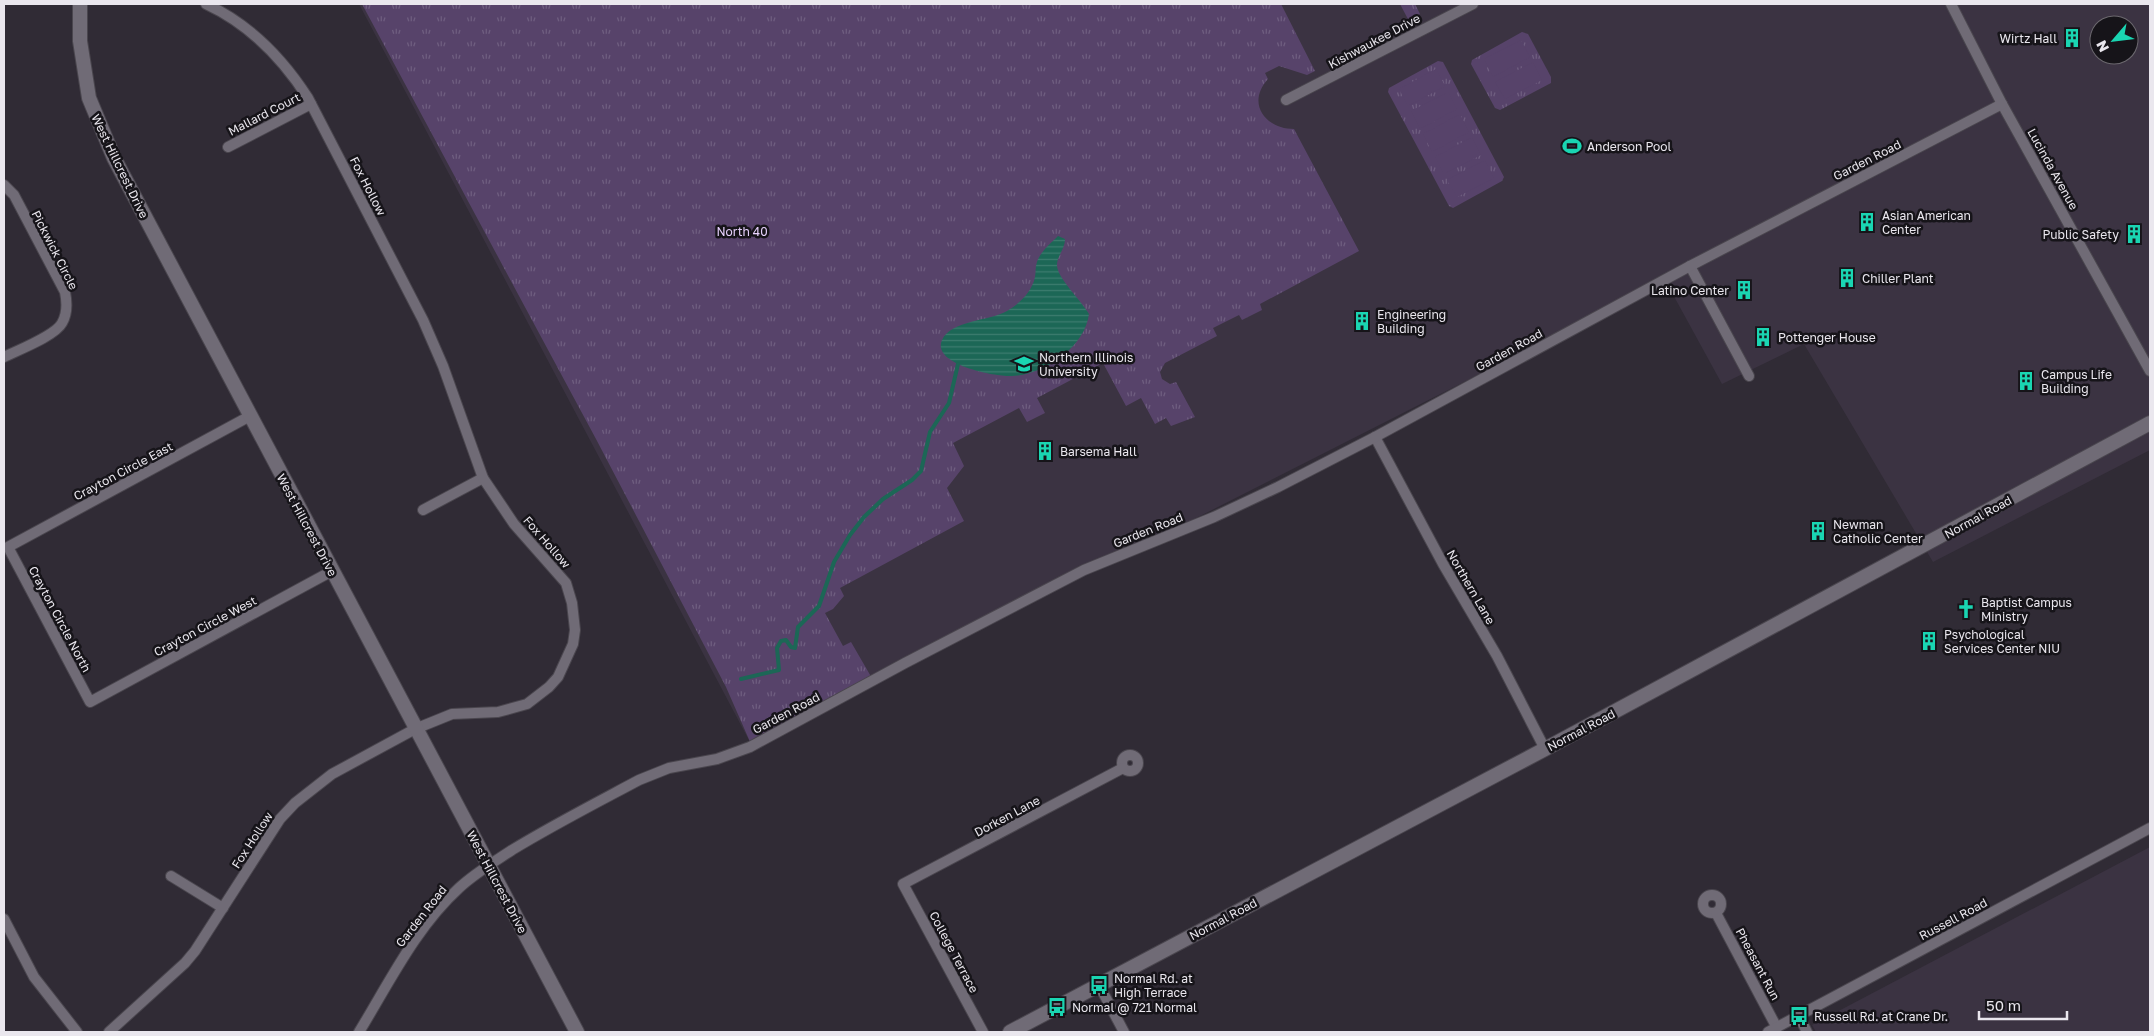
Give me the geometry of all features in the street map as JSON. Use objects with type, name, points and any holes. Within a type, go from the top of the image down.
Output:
[{"type":"street","name":"West Hillcrest Drive","points":[[80,4],[79,32],[82,61],[94,112],[114,158],[487,866],[577,1032]]},
{"type":"street","name":"Fox Hollow","points":[[109,1032],[151,996],[185,963],[206,935],[280,819],[295,803],[332,774],[415,730],[452,714],[498,712],[527,704],[549,687],[558,677],[573,644],[575,619],[566,583],[514,524],[483,478],[444,366],[423,320],[311,104],[295,77],[266,46],[247,30],[206,4]]},
{"type":"street","name":"Kishwaukee Drive","points":[[1286,100],[1473,4]]},
{"type":"street","name":"Lucinda Avenue","points":[[1951,4],[2002,104],[2150,371]]},
{"type":"street","name":"Mallard Court","points":[[228,147],[311,104]]},
{"type":"street","name":"Garden Road","points":[[359,1032],[418,936],[459,888],[487,866],[536,835],[639,780],[675,767],[718,759],[750,747],[905,663],[1084,570],[1222,513],[1278,487],[1375,437],[1690,266],[2002,104]]},
{"type":"street","name":"Pickwick Circle","points":[[4,185],[14,195],[65,292],[67,302],[62,324],[54,331],[4,357]]},
{"type":"street","points":[[1690,266],[1749,376]]},
{"type":"street","name":"Crayton Circle East","points":[[8,547],[250,416]]},
{"type":"street","name":"Normal Road","points":[[1010,1032],[1544,749],[2150,423]]},
{"type":"street","name":"Northern Lane","points":[[1375,437],[1443,564],[1497,656],[1544,749]]},
{"type":"street","points":[[423,510],[483,478]]},
{"type":"street","name":"Crayton Circle North","points":[[8,547],[90,702]]},
{"type":"street","name":"Crayton Circle West","points":[[90,702],[332,572]]},
{"type":"street","name":"Dorken Lane","points":[[903,884],[1123,768]]},
{"type":"street","name":"Russell Road","points":[[1773,1030],[2150,828]]},
{"type":"street","points":[[171,876],[223,908]]},
{"type":"street","name":"College Terrace","points":[[903,884],[982,1032]]},
{"type":"street","name":"Pheasant Run","points":[[1716,913],[1773,1030]]},
{"type":"street","points":[[4,919],[34,977],[77,1032]]},
{"type":"street","points":[[1100,985],[1124,1032]]},
{"type":"street","points":[[1799,1016],[1807,1032]]},
{"type":"shaded area","name":"Northern Illinois University","points":[[359,4],[2150,4],[2150,450],[1933,562],[1804,344],[1722,384],[1665,280],[751,744]]},
{"type":"shaded area","points":[[1058,236],[1065,239],[1057,262],[1058,270],[1065,283],[1089,314],[1086,326],[1071,348],[1061,357],[1037,371],[1012,376],[980,372],[955,363],[946,356],[941,349],[942,340],[947,333],[962,325],[1007,311],[1024,297],[1031,288],[1038,258]]},
{"type":"shaded area","points":[[2150,847],[2150,1032],[1816,1032],[1812,1025]]},
{"type":"green space","name":"North 40","points":[[362,4],[1281,4],[1315,71],[1307,75],[1279,66],[1265,73],[1268,79],[1262,88],[1259,105],[1267,120],[1284,128],[1294,129],[1359,251],[1260,304],[1262,310],[1242,320],[1239,315],[1213,328],[1217,336],[1165,363],[1160,372],[1162,379],[1170,384],[1176,382],[1195,417],[1171,426],[1166,418],[1155,424],[1141,398],[1126,406],[1103,363],[1037,398],[1045,413],[1027,422],[1019,408],[953,443],[964,466],[947,488],[964,521],[840,588],[844,596],[833,609],[825,613],[843,646],[851,642],[873,680],[751,744],[726,687],[596,439]]},
{"type":"green space","points":[[1400,4],[1415,4],[1420,14],[1409,21]]},
{"type":"green space","points":[[1522,32],[1528,34],[1551,77],[1551,83],[1500,110],[1495,108],[1471,64],[1472,60]]},
{"type":"green space","points":[[1521,40],[1530,57],[1493,77],[1484,59]]},
{"type":"green space","points":[[1438,61],[1443,62],[1504,177],[1502,181],[1453,208],[1449,206],[1388,92],[1389,88]]},
{"type":"green space","points":[[1533,62],[1542,80],[1505,99],[1495,82]]},
{"type":"green space","points":[[1436,69],[1445,86],[1408,106],[1399,89]]},
{"type":"green space","points":[[1448,92],[1457,109],[1420,129],[1411,111]]},
{"type":"green space","points":[[1460,114],[1469,132],[1432,152],[1423,134]]},
{"type":"green space","points":[[1472,137],[1481,155],[1444,174],[1435,157]]},
{"type":"green space","points":[[1485,160],[1494,178],[1457,197],[1447,180]]},
{"type":"waterway","points":[[741,679],[779,670],[777,648],[781,641],[786,640],[791,647],[795,648],[798,627],[819,606],[834,562],[850,535],[864,517],[883,499],[912,480],[921,471],[930,432],[949,403],[958,364]]},
{"type":"place","name":"Wirtz Hall","points":[[2072,38]]},
{"type":"place","name":"Anderson Pool","points":[[1572,146]]},
{"type":"place","name":"Asian American Center","points":[[1867,222]]},
{"type":"place","name":"Public Safety","points":[[2134,234]]},
{"type":"place","name":"Chiller Plant","points":[[1847,278]]},
{"type":"place","name":"Latino Center","points":[[1744,290]]},
{"type":"place","name":"Engineering Building","points":[[1362,321]]},
{"type":"place","name":"Pottenger House","points":[[1763,337]]},
{"type":"place","name":"Northern Illinois University","points":[[1024,364]]},
{"type":"place","name":"Campus Life Building","points":[[2026,381]]},
{"type":"place","name":"Barsema Hall","points":[[1045,451]]},
{"type":"place","name":"Newman Catholic Center","points":[[1818,531]]},
{"type":"place","name":"Baptist Campus Ministry","points":[[1966,609]]},
{"type":"place","name":"Psychological Services Center NIU","points":[[1929,641]]},
{"type":"place","name":"Normal Rd. at High Terrace","points":[[1099,985]]},
{"type":"place","name":"Normal @ 721 Normal","points":[[1057,1007]]},
{"type":"place","name":"Russell Rd. at Crane Dr.","points":[[1799,1016]]}]
